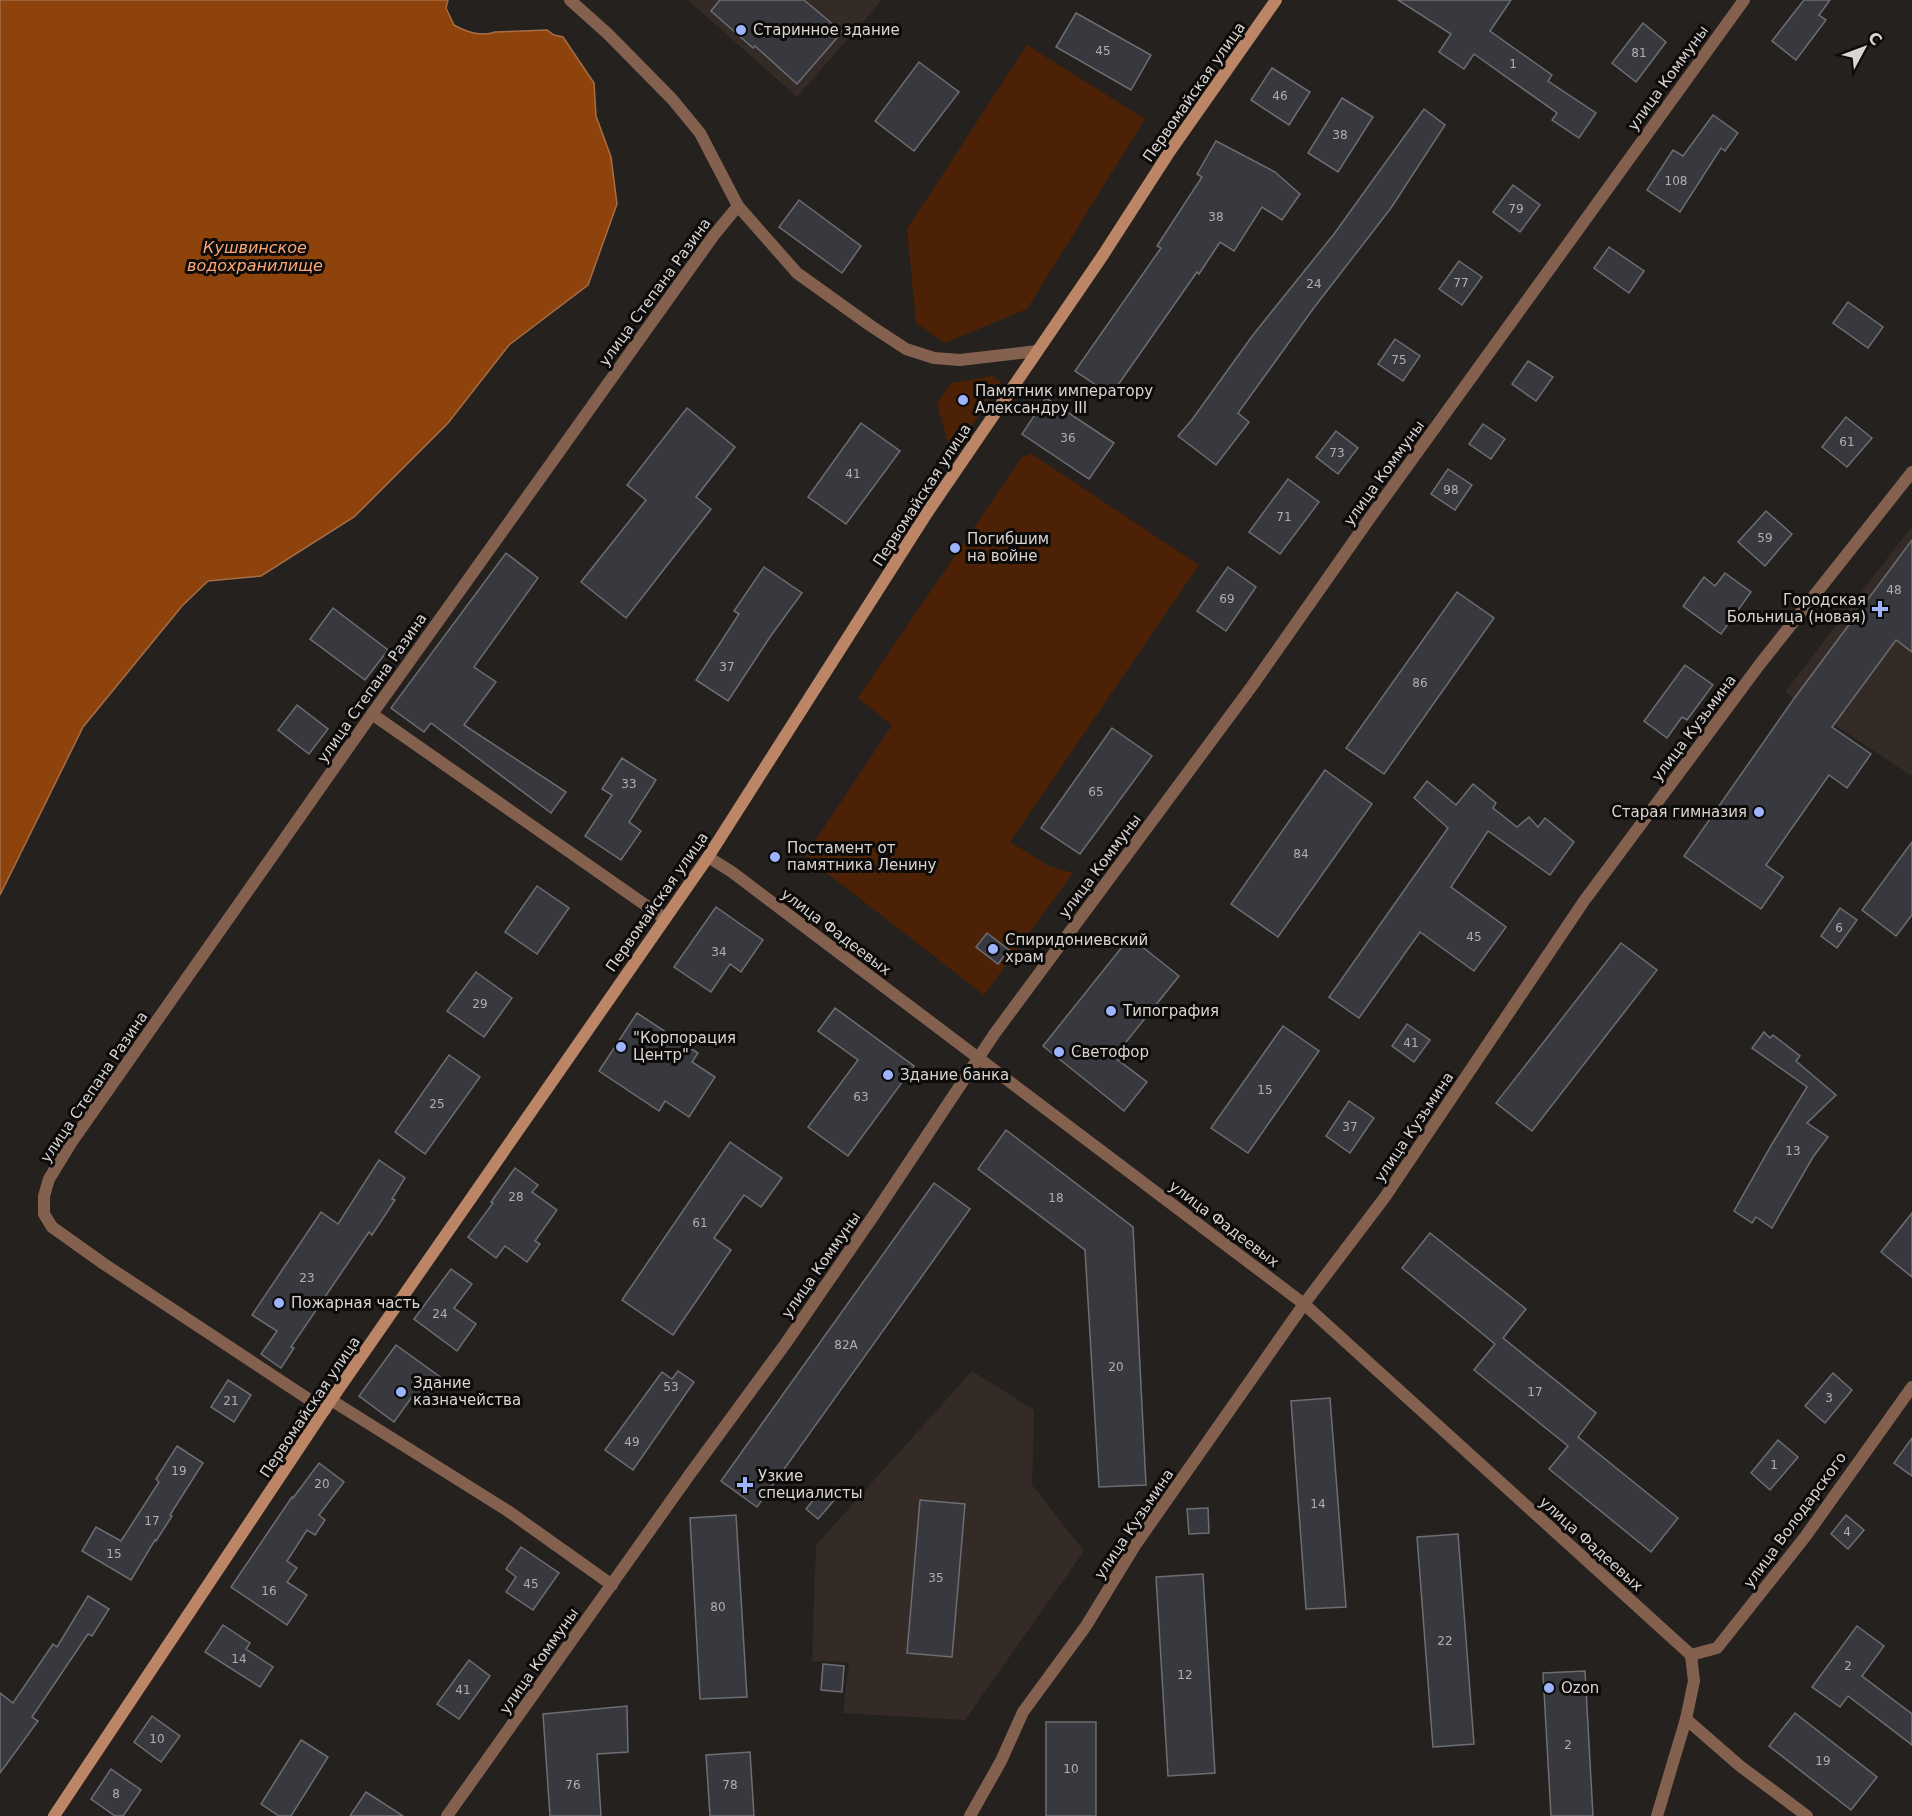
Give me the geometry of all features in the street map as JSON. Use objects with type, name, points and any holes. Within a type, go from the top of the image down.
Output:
[{"type":"main road","name":"Первомайская улица","points":[[54,1816],[328,1405],[708,856],[927,513],[1103,255],[1170,151],[1276,0]]},
{"type":"street","points":[[570,0],[616,42],[672,99],[700,133],[738,206],[797,273],[906,349],[934,358],[960,360],[1037,351]]},
{"type":"street","name":"улица Коммуны","points":[[447,1816],[786,1343],[978,1057],[1252,686],[1372,515],[1744,0]]},
{"type":"street","name":"улица Степана Разина","points":[[328,1405],[104,1264],[52,1227],[44,1214],[44,1196],[49,1179],[71,1143],[372,714],[714,235],[738,206]]},
{"type":"street","name":"улица Кузьмина","points":[[970,1816],[1001,1761],[1023,1712],[1086,1626],[1136,1544],[1304,1304],[1385,1197],[1584,901],[1760,664],[1912,472]]},
{"type":"street","points":[[372,714],[664,918]]},
{"type":"street","name":"улица Фадеевых","points":[[708,856],[1304,1304],[1691,1655]]},
{"type":"street","name":"улица Володарского","points":[[1691,1655],[1717,1648],[1805,1537],[1912,1387]]},
{"type":"street","points":[[328,1405],[508,1511],[612,1585]]},
{"type":"street","points":[[1657,1816],[1686,1719],[1694,1681],[1691,1655]]},
{"type":"street","points":[[1686,1719],[1740,1766],[1807,1816]]},
{"type":"shaded area","points":[[688,0],[882,0],[797,97]]},
{"type":"shaded area","points":[[1027,45],[1145,119],[1027,309],[945,343],[916,323],[907,229]]},
{"type":"shaded area","points":[[992,376],[1001,382],[956,450],[948,443],[937,404],[951,383]]},
{"type":"shaded area","points":[[1032,454],[1199,565],[1010,842],[1049,866],[1073,873],[984,995],[805,856],[892,725],[858,698],[1022,457]]},
{"type":"shaded area","name":"Городская Больница (новая)","points":[[1912,526],[1912,776],[1785,692]]},
{"type":"shaded area","points":[[972,1371],[1034,1410],[1032,1485],[1084,1551],[965,1720],[843,1713],[849,1662],[812,1661],[816,1545]]},
{"type":"water","name":"Кушвинское водохранилище","points":[[0,0],[448,0],[446,8],[454,25],[469,32],[485,34],[547,30],[563,37],[594,83],[596,116],[611,157],[617,204],[588,285],[509,345],[448,423],[354,517],[261,576],[208,581],[182,606],[83,727],[0,895]]},
{"type":"building","points":[[720,0],[804,0],[842,32],[797,84],[711,11]]},
{"type":"building","points":[[1398,0],[1511,0],[1490,31],[1552,75],[1548,81],[1596,113],[1579,138],[1552,120],[1557,113],[1474,54],[1464,69],[1439,52],[1451,34]]},
{"type":"building","points":[[1804,0],[1830,0],[1819,15],[1826,20],[1796,60],[1772,41]]},
{"type":"building","points":[[1076,13],[1151,55],[1131,90],[1056,47]]},
{"type":"building","points":[[1643,23],[1666,42],[1636,82],[1612,63]]},
{"type":"building","points":[[919,62],[959,92],[914,151],[875,121]]},
{"type":"building","points":[[1272,68],[1310,92],[1289,125],[1251,100]]},
{"type":"building","points":[[1342,98],[1373,117],[1338,172],[1308,153]]},
{"type":"building","points":[[1424,109],[1445,125],[1391,208],[1313,309],[1238,413],[1249,422],[1216,465],[1178,436],[1253,335],[1334,234]]},
{"type":"building","points":[[1713,115],[1738,133],[1725,151],[1721,148],[1680,212],[1647,190],[1673,150],[1683,156]]},
{"type":"building","points":[[1216,141],[1275,172],[1300,194],[1282,220],[1262,207],[1234,251],[1220,242],[1111,395],[1075,371],[1161,248],[1157,246],[1202,177],[1197,174]]},
{"type":"building","points":[[1513,185],[1540,205],[1520,232],[1493,212]]},
{"type":"building","points":[[799,200],[861,246],[842,273],[779,227]]},
{"type":"building","points":[[1609,247],[1644,271],[1629,293],[1594,268]]},
{"type":"building","points":[[1459,261],[1482,277],[1462,305],[1439,289]]},
{"type":"building","points":[[1848,302],[1883,327],[1868,348],[1833,323]]},
{"type":"building","points":[[1395,339],[1420,356],[1403,381],[1378,364]]},
{"type":"building","points":[[1528,361],[1553,377],[1536,401],[1512,384]]},
{"type":"building","points":[[1046,398],[1114,443],[1089,479],[1022,434]]},
{"type":"building","points":[[687,408],[735,447],[696,497],[711,509],[626,618],[581,582],[646,500],[627,485]]},
{"type":"building","points":[[1846,417],[1872,438],[1847,467],[1822,447]]},
{"type":"building","points":[[861,423],[900,451],[846,524],[808,497]]},
{"type":"building","points":[[1483,424],[1505,439],[1491,459],[1469,444]]},
{"type":"building","points":[[1336,431],[1358,448],[1338,474],[1316,457]]},
{"type":"building","points":[[1448,469],[1472,485],[1455,510],[1431,494]]},
{"type":"building","points":[[1288,479],[1319,502],[1280,554],[1249,532]]},
{"type":"building","points":[[1766,511],[1792,534],[1765,566],[1738,542]]},
{"type":"building","points":[[1912,540],[1912,652],[1896,640],[1832,727],[1871,754],[1847,788],[1829,775],[1766,865],[1783,877],[1761,909],[1684,856],[1793,700]]},
{"type":"building","points":[[506,553],[538,578],[474,667],[496,682],[464,725],[566,792],[551,813],[431,723],[424,732],[391,708]]},
{"type":"building","points":[[764,567],[802,593],[728,701],[696,680],[739,614],[734,611]]},
{"type":"building","points":[[1228,567],[1256,587],[1226,631],[1197,611]]},
{"type":"building","points":[[1725,573],[1751,592],[1721,634],[1683,606],[1704,577],[1715,586]]},
{"type":"building","points":[[1457,592],[1494,618],[1384,774],[1346,748]]},
{"type":"building","points":[[333,608],[388,650],[365,680],[310,639]]},
{"type":"building","points":[[1685,665],[1713,685],[1687,720],[1682,717],[1667,738],[1644,721]]},
{"type":"building","points":[[297,705],[328,729],[309,754],[278,730]]},
{"type":"building","points":[[1112,728],[1152,756],[1080,854],[1041,828]]},
{"type":"building","points":[[622,758],[656,780],[629,822],[641,831],[621,860],[585,836],[612,795],[602,789]]},
{"type":"building","points":[[1325,770],[1372,804],[1278,937],[1231,904]]},
{"type":"building","points":[[1427,781],[1456,805],[1473,784],[1496,803],[1493,808],[1517,827],[1529,817],[1538,827],[1545,818],[1574,842],[1550,875],[1488,831],[1451,887],[1506,927],[1474,971],[1420,932],[1359,1018],[1329,997],[1448,828],[1414,798]]},
{"type":"building","points":[[1912,842],[1912,915],[1896,936],[1862,910]]},
{"type":"building","points":[[537,886],[569,908],[537,954],[505,932]]},
{"type":"building","points":[[716,907],[763,940],[741,972],[730,964],[711,992],[674,967]]},
{"type":"building","points":[[1840,908],[1857,920],[1837,948],[1821,936]]},
{"type":"building","name":"Спиридониевский храм","points":[[987,933],[1009,950],[998,964],[976,947]]},
{"type":"building","name":"Типография","points":[[1130,937],[1179,976],[1114,1057],[1147,1082],[1124,1111],[1043,1046]]},
{"type":"building","points":[[1621,943],[1657,970],[1532,1131],[1496,1103]]},
{"type":"building","points":[[476,972],[512,998],[484,1037],[447,1011]]},
{"type":"building","points":[[835,1008],[914,1066],[848,1156],[808,1127],[858,1060],[818,1031]]},
{"type":"building","points":[[637,1013],[698,1053],[692,1062],[715,1077],[689,1117],[665,1101],[659,1111],[599,1071]]},
{"type":"building","points":[[1407,1024],[1430,1040],[1414,1062],[1392,1046]]},
{"type":"building","points":[[1283,1026],[1319,1051],[1248,1153],[1211,1128]]},
{"type":"building","points":[[1764,1032],[1770,1038],[1773,1035],[1800,1056],[1796,1061],[1836,1095],[1807,1123],[1828,1137],[1813,1157],[1772,1228],[1756,1217],[1752,1223],[1734,1211],[1807,1087],[1752,1048]]},
{"type":"building","points":[[449,1055],[480,1077],[425,1154],[395,1132]]},
{"type":"building","points":[[1349,1101],[1374,1118],[1350,1153],[1326,1136]]},
{"type":"building","points":[[1006,1130],[1133,1227],[1146,1485],[1099,1487],[1085,1250],[978,1169]]},
{"type":"building","points":[[730,1142],[782,1178],[761,1207],[744,1195],[714,1238],[731,1250],[673,1335],[622,1300]]},
{"type":"building","points":[[379,1160],[405,1178],[392,1199],[395,1200],[372,1235],[369,1232],[291,1347],[294,1348],[281,1368],[261,1354],[277,1331],[252,1315],[321,1212],[338,1224]]},
{"type":"building","points":[[515,1168],[538,1185],[532,1192],[557,1210],[535,1241],[540,1244],[527,1262],[505,1246],[496,1258],[468,1237]]},
{"type":"building","points":[[934,1183],[970,1209],[757,1507],[721,1481]]},
{"type":"building","points":[[1912,1213],[1912,1277],[1881,1252]]},
{"type":"building","points":[[1430,1233],[1526,1309],[1503,1338],[1596,1413],[1578,1437],[1678,1518],[1651,1552],[1549,1469],[1568,1446],[1474,1370],[1495,1344],[1402,1268]]},
{"type":"building","points":[[451,1269],[472,1284],[454,1308],[476,1324],[457,1351],[414,1319]]},
{"type":"building","points":[[396,1345],[443,1379],[426,1403],[414,1394],[394,1422],[359,1396]]},
{"type":"building","points":[[678,1371],[694,1382],[633,1470],[605,1450],[662,1372],[672,1379]]},
{"type":"building","points":[[1833,1373],[1852,1390],[1825,1423],[1805,1406]]},
{"type":"building","points":[[228,1380],[251,1395],[234,1422],[211,1407]]},
{"type":"building","points":[[1330,1398],[1346,1607],[1306,1609],[1291,1401]]},
{"type":"building","points":[[1912,1438],[1912,1476],[1894,1463]]},
{"type":"building","points":[[1778,1440],[1798,1457],[1770,1490],[1751,1473]]},
{"type":"building","points":[[177,1446],[203,1463],[131,1580],[82,1551],[96,1527],[121,1541],[159,1482],[156,1479]]},
{"type":"building","points":[[319,1463],[344,1482],[319,1515],[325,1520],[315,1535],[307,1530],[287,1561],[297,1568],[287,1582],[307,1595],[287,1625],[231,1587],[292,1497]]},
{"type":"building","points":[[824,1487],[836,1498],[818,1519],[806,1509]]},
{"type":"building","points":[[920,1500],[965,1504],[952,1657],[907,1653]]},
{"type":"building","points":[[1208,1508],[1209,1533],[1189,1534],[1187,1509]]},
{"type":"building","points":[[736,1515],[747,1697],[700,1699],[690,1518]]},
{"type":"building","points":[[1846,1515],[1864,1530],[1848,1549],[1831,1534]]},
{"type":"building","points":[[1458,1534],[1474,1744],[1433,1747],[1417,1537]]},
{"type":"building","points":[[521,1547],[559,1573],[533,1610],[506,1592],[516,1577],[506,1569]]},
{"type":"building","points":[[1203,1574],[1215,1773],[1168,1776],[1156,1577]]},
{"type":"building","points":[[88,1596],[109,1609],[92,1636],[88,1634],[32,1717],[38,1721],[0,1773],[0,1693],[13,1703],[53,1644],[57,1647]]},
{"type":"building","points":[[223,1625],[250,1643],[246,1649],[273,1667],[260,1687],[205,1652]]},
{"type":"building","points":[[1857,1626],[1884,1646],[1862,1676],[1912,1714],[1912,1745],[1848,1696],[1840,1707],[1812,1687]]},
{"type":"building","points":[[469,1660],[490,1676],[459,1719],[437,1704]]},
{"type":"building","points":[[823,1664],[844,1666],[842,1692],[821,1690]]},
{"type":"building","points":[[1585,1671],[1593,1816],[1551,1816],[1543,1673]]},
{"type":"building","points":[[627,1706],[628,1752],[597,1754],[601,1816],[550,1816],[543,1714]]},
{"type":"building","points":[[1795,1713],[1877,1777],[1851,1810],[1769,1746]]},
{"type":"building","points":[[152,1716],[180,1736],[161,1762],[134,1742]]},
{"type":"building","points":[[1046,1722],[1096,1722],[1096,1816],[1046,1816]]},
{"type":"building","points":[[301,1740],[328,1757],[291,1816],[279,1816],[261,1804]]},
{"type":"building","points":[[750,1752],[754,1816],[710,1816],[706,1755]]},
{"type":"building","points":[[111,1769],[141,1790],[123,1816],[115,1816],[91,1799]]},
{"type":"building","points":[[366,1792],[403,1816],[350,1816]]},
{"type":"place","name":"Старинное здание","points":[[741,30]]},
{"type":"place","name":"Памятник императору Александру III","points":[[963,400]]},
{"type":"place","name":"Погибшим на войне","points":[[955,548]]},
{"type":"place","name":"Городская Больница (новая)","points":[[1880,609]]},
{"type":"place","name":"Старая гимназия","points":[[1759,812]]},
{"type":"place","name":"Постамент от памятника Ленину","points":[[775,857]]},
{"type":"place","name":"Спиридониевский храм","points":[[993,949]]},
{"type":"place","name":"Типография","points":[[1111,1011]]},
{"type":"place","name":"\"Корпорация Центр\"","points":[[621,1047]]},
{"type":"place","name":"Светофор","points":[[1059,1052]]},
{"type":"place","name":"Здание банка","points":[[888,1075]]},
{"type":"place","name":"Пожарная часть","points":[[279,1303]]},
{"type":"place","name":"Здание казначейства","points":[[401,1392]]},
{"type":"place","name":"Узкие специалисты","points":[[745,1485]]},
{"type":"place","name":"Ozon","points":[[1549,1688]]}]
